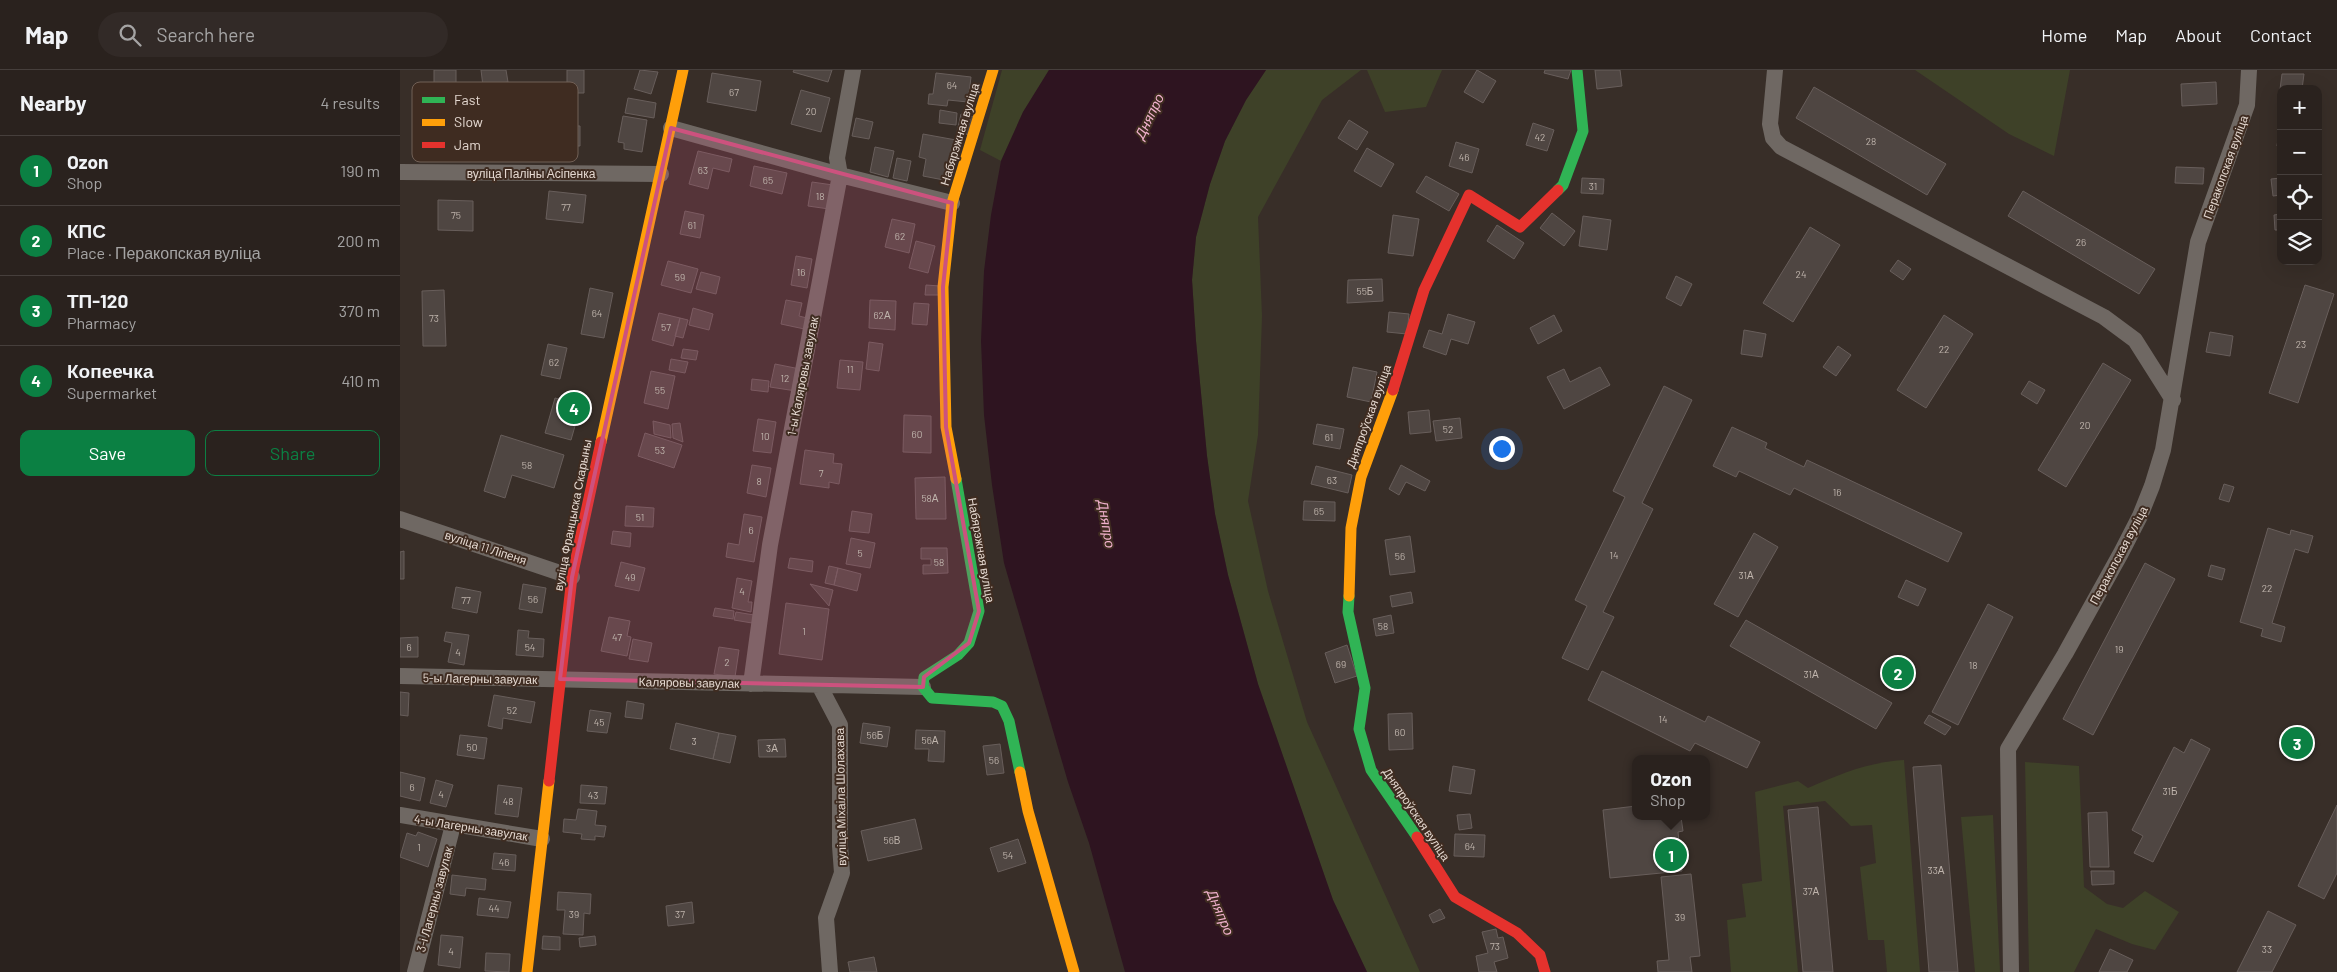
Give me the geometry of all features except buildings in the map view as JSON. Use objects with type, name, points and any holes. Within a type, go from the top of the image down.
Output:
[{"type":"street","name":"вуліца Францыска Скарыны","points":[[527,972],[572,577],[671,128],[682,70]]},
{"type":"street","name":"1-ы Каляровы завулак","points":[[750,684],[770,545],[840,175],[837,158],[853,70]]},
{"type":"street","name":"Набярэжная вуліца","points":[[923,687],[924,677],[958,654],[969,643],[979,611],[968,538],[946,427],[944,287],[952,203],[993,70]]},
{"type":"street","name":"Дняпроўская вуліца","points":[[1545,972],[1540,955],[1517,933],[1455,897],[1399,808],[1371,770],[1359,729],[1365,688],[1348,612],[1351,528],[1361,477],[1399,372],[1424,290],[1470,195],[1520,227],[1563,186],[1583,130],[1577,70]]},
{"type":"street","points":[[1775,70],[1770,124],[1773,138],[1781,147],[2104,317],[2135,340],[2172,400]]},
{"type":"street","name":"Перакопская вуліца","points":[[2011,972],[2008,749],[2065,654],[2140,516],[2163,450],[2198,242],[2247,105],[2250,70]]},
{"type":"street","points":[[671,128],[840,175],[952,203]]},
{"type":"street","name":"вуліца Паліны Асіпенка","points":[[400,172],[661,174]]},
{"type":"street","name":"вуліца 11 Ліпеня","points":[[400,519],[572,577]]},
{"type":"street","name":"5-ы Лагерны завулак","points":[[400,676],[560,678]]},
{"type":"street","name":"Каляровы завулак","points":[[560,678],[923,687]]},
{"type":"street","name":"вуліца Міхаіла Шолахава","points":[[819,685],[840,725],[840,846],[842,873],[826,918],[830,972]]},
{"type":"street","points":[[923,687],[932,698],[993,702],[1002,706],[1009,721],[1028,811],[1074,972]]},
{"type":"street","name":"4-ы Лагерны завулак","points":[[400,816],[542,839]]},
{"type":"street","name":"3-і Лагерны завулак","points":[[414,972],[453,825]]},
{"type":"highlighted area","points":[[671,128],[952,203],[943,287],[946,427],[979,611],[969,643],[924,677],[923,687],[560,679],[572,577]]},
{"type":"green space","points":[[1002,70],[1049,70],[1023,112],[1001,161],[980,150]]},
{"type":"green space","points":[[1266,70],[1361,70],[1322,100],[1258,217],[1262,316],[1258,435],[1248,501],[1268,591],[1307,722],[1420,972],[1367,972],[1333,900],[1258,684],[1228,575],[1215,514],[1207,456],[1196,341],[1192,280],[1196,237],[1210,184],[1225,141],[1246,100]]},
{"type":"green space","points":[[1367,70],[1442,70],[1426,107],[1385,112]]},
{"type":"green space","points":[[1915,70],[2070,70],[2054,156],[2009,134]]},
{"type":"green space","points":[[1904,760],[1920,972],[1887,972],[1884,940],[1868,940],[1860,867],[1876,863],[1872,825],[1851,826],[1825,801],[1783,806],[1798,972],[1731,972],[1727,920],[1746,917],[1742,884],[1762,881],[1755,792],[1798,781],[1808,788],[1867,766]]},
{"type":"green space","points":[[2025,762],[2079,766],[2084,887],[2107,904],[2123,908],[2145,891],[2179,912],[2155,950],[2132,944],[2096,929],[2074,972],[2029,972]]},
{"type":"green space","points":[[1993,815],[2000,972],[1975,972],[1961,817]]},
{"type":"water","name":"Дняпро","points":[[1049,70],[1266,70],[1246,100],[1225,141],[1210,184],[1196,237],[1192,280],[1207,456],[1215,514],[1228,575],[1258,684],[1333,900],[1367,972],[1125,972],[1089,843],[1068,782],[1004,563],[984,415],[981,341],[984,271],[991,215],[1001,161],[1023,112]]},
{"type":"traffic: fast","points":[[1558,190],[1563,185],[1583,131],[1577,70]]},
{"type":"traffic: fast","points":[[956,479],[979,611],[969,643],[958,655],[924,677],[923,687],[932,698],[993,702],[1002,706],[1009,721],[1020,772]]},
{"type":"traffic: fast","points":[[1349,596],[1348,612],[1365,688],[1359,729],[1371,770],[1417,837]]},
{"type":"traffic: slow","points":[[601,442],[683,70]]},
{"type":"traffic: slow","points":[[956,479],[946,427],[943,287],[952,203],[993,70]]},
{"type":"traffic: slow","points":[[1349,596],[1351,528],[1361,477],[1393,390]]},
{"type":"traffic: slow","points":[[1020,772],[1028,811],[1074,972]]},
{"type":"traffic: slow","points":[[527,972],[549,781]]},
{"type":"traffic: jam","points":[[1393,390],[1424,290],[1469,195],[1520,227],[1558,190]]},
{"type":"traffic: jam","points":[[549,781],[572,577],[601,442]]},
{"type":"traffic: jam","points":[[1417,837],[1455,897],[1517,933],[1540,955],[1545,972]]},
{"type":"place","name":"Копеечка","points":[[574,408]]},
{"type":"place","name":"КПС","points":[[1898,673]]},
{"type":"place","name":"ТП-120","points":[[2297,743]]},
{"type":"place","name":"Ozon","points":[[1671,855]]}]
